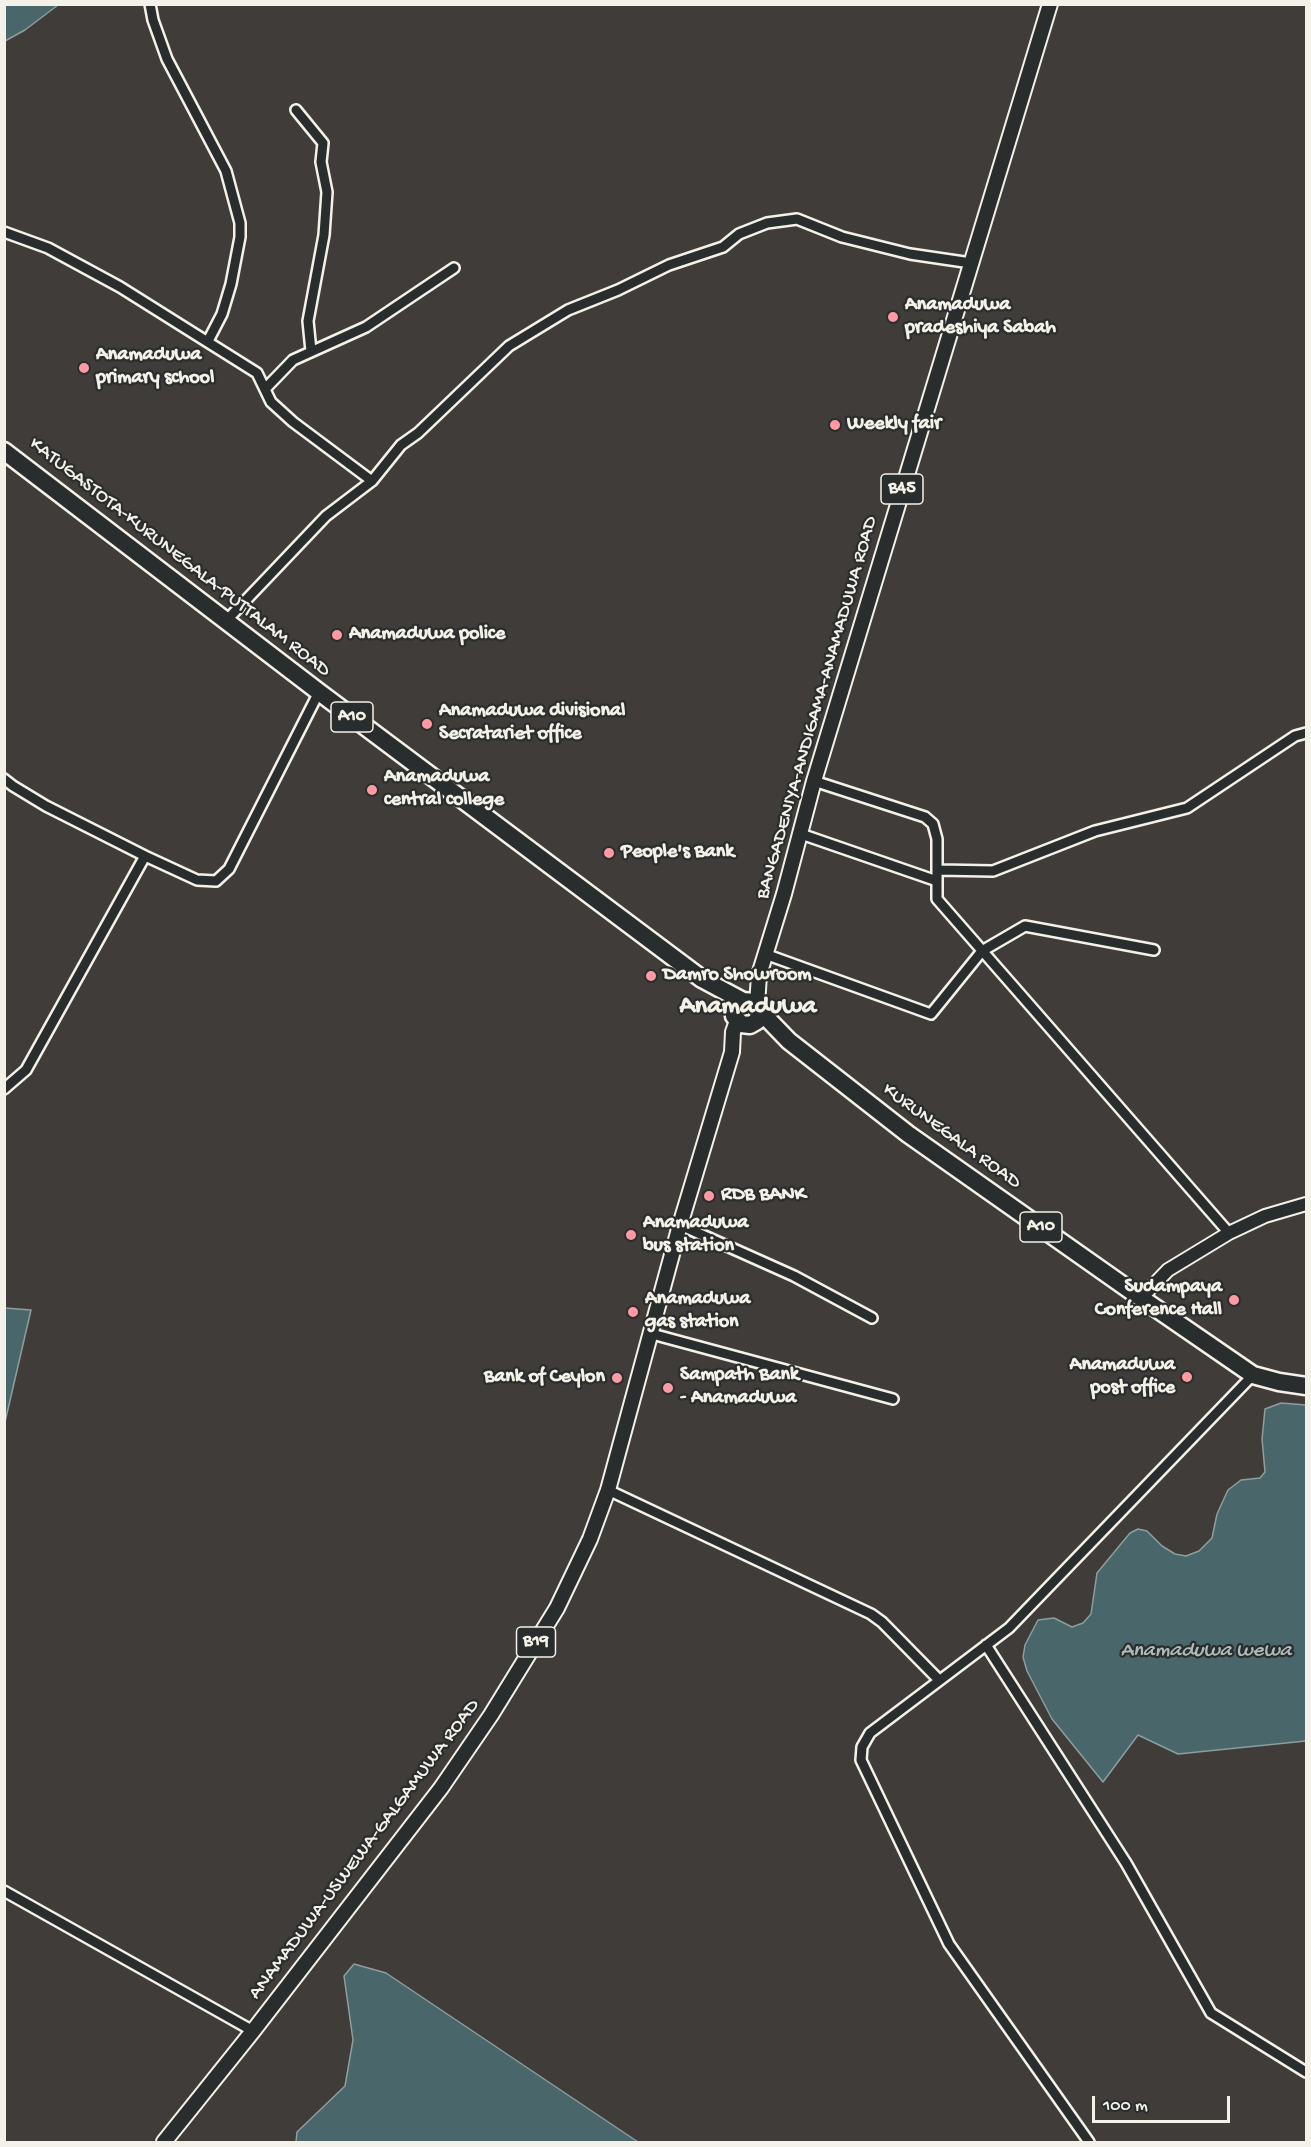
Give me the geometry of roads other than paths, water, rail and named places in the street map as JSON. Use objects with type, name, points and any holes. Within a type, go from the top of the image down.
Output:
[{"type":"highway","name":"KATUGASTOTA-KURUNEGALA-PUTTALAM ROAD","points":[[4,451],[319,692],[702,979],[753,1005]]},
{"type":"highway","name":"KATUGASTOTA-KURUNEGALA-PUTTALAM ROAD","points":[[702,979],[740,1020]]},
{"type":"highway","points":[[753,1005],[756,1021],[740,1020],[736,1006],[753,1005]]},
{"type":"highway","name":"KURUNEGALA ROAD","points":[[753,1005],[789,1041],[908,1134],[1141,1298],[1253,1375],[1306,1386]]},
{"type":"highway","name":"KURUNEGALA ROAD","points":[[740,1020],[789,1041]]},
{"type":"main road","name":"BANGADENIYA-ANDIGAMA-ANAMADUWA ROAD","points":[[753,1005],[749,987],[759,975],[814,782],[1050,4]]},
{"type":"main road","name":"ANAMADUWA-USWEWA-GALGAMUWA ROAD","points":[[164,2142],[254,2031],[441,1788],[491,1715],[557,1608],[590,1539],[608,1490],[680,1225],[740,1020]]},
{"type":"street","points":[[150,4],[153,20],[167,59],[226,171],[240,223],[240,237],[231,284],[222,314],[208,341]]},
{"type":"street","points":[[296,110],[323,143],[321,162],[327,192],[324,235],[308,321],[311,351]]},
{"type":"street","points":[[226,621],[326,516],[372,481],[401,445],[418,433],[509,346],[568,310],[618,291],[669,265],[723,247],[738,234],[767,223],[797,219],[854,240],[910,255],[971,263]]},
{"type":"street","points":[[4,232],[48,248],[120,287],[257,373],[271,402],[293,422],[372,481]]},
{"type":"street","points":[[265,389],[293,360],[366,327],[454,268]]},
{"type":"street","points":[[4,779],[46,806],[145,856],[197,880],[216,881],[229,869],[319,692]]},
{"type":"street","points":[[938,870],[993,871],[1095,831],[1187,808],[1294,736],[1306,733]]},
{"type":"street","points":[[814,782],[925,818],[933,824],[937,839],[937,899],[1229,1233]]},
{"type":"street","points":[[801,834],[937,881]]},
{"type":"street","points":[[4,1089],[26,1070],[145,856]]},
{"type":"street","points":[[765,954],[932,1014],[982,951],[1025,926],[1154,950]]},
{"type":"street","points":[[1141,1298],[1168,1270],[1229,1233],[1265,1216],[1306,1204]]},
{"type":"street","points":[[680,1225],[794,1275],[872,1318]]},
{"type":"street","points":[[652,1334],[893,1400]]},
{"type":"street","points":[[1089,2142],[948,1944],[861,1760],[862,1746],[870,1733],[1009,1628],[1253,1375]]},
{"type":"street","points":[[608,1490],[871,1614],[882,1622],[939,1680]]},
{"type":"street","points":[[986,1645],[1126,1863],[1211,2013],[1306,2072]]},
{"type":"street","points":[[4,1891],[254,2031]]},
{"type":"water","points":[[5,4],[58,5],[25,30],[5,41]]},
{"type":"water","points":[[4,1308],[31,1310],[5,1422]]},
{"type":"water","name":"Anamaduwa wewa","points":[[1281,1403],[1306,1405],[1306,1741],[1178,1754],[1138,1735],[1103,1782],[1052,1719],[1027,1671],[1023,1657],[1025,1645],[1038,1620],[1054,1618],[1072,1627],[1083,1623],[1091,1614],[1097,1573],[1130,1533],[1138,1529],[1147,1531],[1162,1546],[1175,1554],[1186,1556],[1199,1551],[1212,1538],[1217,1514],[1228,1490],[1241,1480],[1260,1478],[1265,1472],[1262,1439],[1265,1409]]},
{"type":"water","points":[[354,1964],[386,1973],[638,2142],[296,2142],[297,2132],[345,2086],[353,2040],[344,1976]]},
{"type":"place","name":"Anamaduwa pradeshiya Sabah","points":[[893,317]]},
{"type":"place","name":"Anamaduwa primary school","points":[[84,368]]},
{"type":"place","name":"Weekly fair","points":[[835,425]]},
{"type":"place","name":"Anamaduwa police","points":[[337,635]]},
{"type":"place","name":"Anamaduwa divisional Secratariet office","points":[[427,724]]},
{"type":"place","name":"Anamaduwa central college","points":[[372,790]]},
{"type":"place","name":"People's Bank","points":[[609,853]]},
{"type":"place","name":"Damro Showroom","points":[[651,976]]},
{"type":"place","name":"RDB BANK","points":[[709,1196]]},
{"type":"place","name":"Anamaduwa bus station","points":[[631,1235]]},
{"type":"place","name":"Sudampaya Conference Hall","points":[[1234,1300]]},
{"type":"place","name":"Anamaduwa gas station","points":[[633,1312]]},
{"type":"place","name":"Anamaduwa post office","points":[[1187,1377]]},
{"type":"place","name":"Bank of Ceylon","points":[[617,1378]]},
{"type":"place","name":"Sampath Bank - Anamaduwa","points":[[668,1388]]},
{"type":"district","name":"Anamaduwa","points":[[748,1008]]}]
